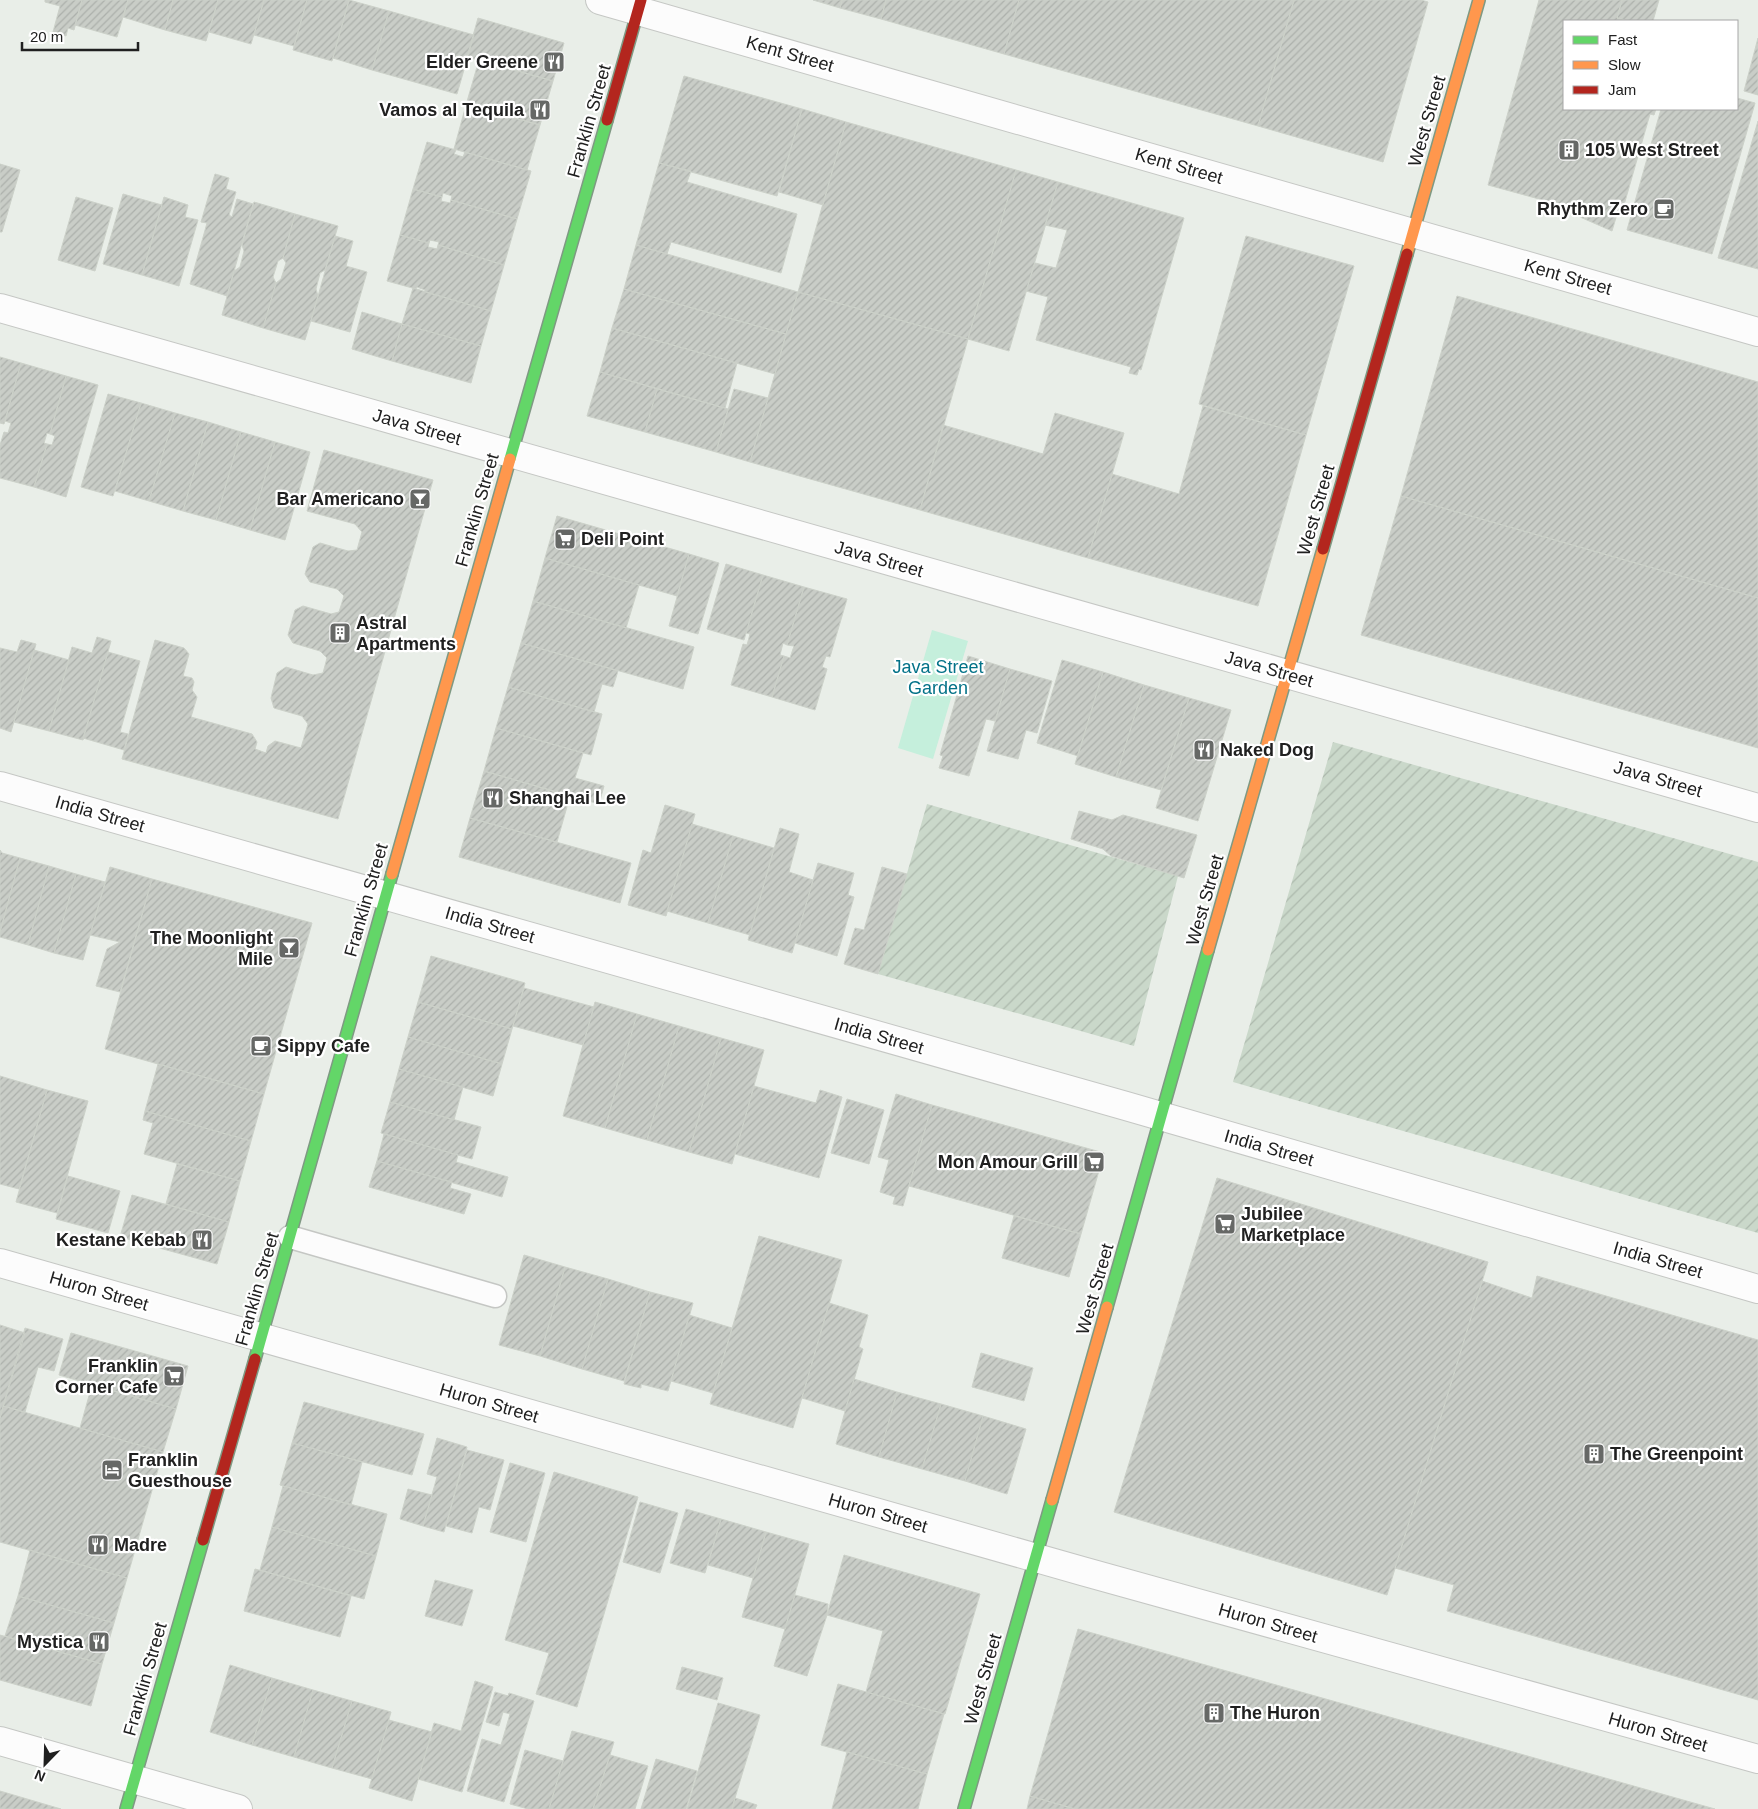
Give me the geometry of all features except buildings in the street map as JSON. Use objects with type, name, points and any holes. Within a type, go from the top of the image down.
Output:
[{"type":"street","name":"Kent Street","points":[[600,0],[640,5],[1413,233],[1758,332]]},
{"type":"street","name":"West Street","points":[[964,1809],[1479,0]]},
{"type":"street","name":"Franklin Street","points":[[126,1809],[640,5]]},
{"type":"street","name":"Java Street","points":[[0,308],[1758,808]]},
{"type":"street","name":"India Street","points":[[0,786],[1758,1289]]},
{"type":"street","name":"Huron Street","points":[[0,1263],[1036,1558],[1758,1759]]},
{"type":"street","points":[[0,1741],[238,1809]]},
{"type":"lane","points":[[290,1237],[495,1296]]},
{"type":"shaded area","points":[[1333,742],[1758,862],[1758,1233],[1233,1082]]},
{"type":"shaded area","points":[[927,804],[1178,876],[1134,1046],[878,974]]},
{"type":"green space","name":"Java Street Garden","points":[[932,630],[968,641],[933,759],[898,748]]},
{"type":"traffic: fast","points":[[510,459],[607,120]]},
{"type":"traffic: fast","points":[[255,1359],[392,874]]},
{"type":"traffic: fast","points":[[1107,1307],[1208,950]]},
{"type":"traffic: fast","points":[[964,1809],[1052,1500]]},
{"type":"traffic: fast","points":[[126,1809],[203,1540]]},
{"type":"traffic: slow","points":[[1407,254],[1479,0]]},
{"type":"traffic: slow","points":[[392,874],[510,459]]},
{"type":"traffic: slow","points":[[1208,950],[1323,549]]},
{"type":"traffic: slow","points":[[1052,1500],[1107,1307]]},
{"type":"traffic: jam","points":[[607,120],[641,0]]},
{"type":"traffic: jam","points":[[1323,549],[1407,254]]},
{"type":"traffic: jam","points":[[203,1540],[255,1359]]},
{"type":"place","name":"Elder Greene","points":[[554,62]]},
{"type":"place","name":"Vamos al Tequila","points":[[540,110]]},
{"type":"place","name":"105 West Street","points":[[1569,150]]},
{"type":"place","name":"Rhythm Zero","points":[[1664,209]]},
{"type":"place","name":"Bar Americano","points":[[420,499]]},
{"type":"place","name":"Deli Point","points":[[565,539]]},
{"type":"place","name":"Astral Apartments","points":[[340,633]]},
{"type":"place","name":"Naked Dog","points":[[1204,750]]},
{"type":"place","name":"Shanghai Lee","points":[[493,798]]},
{"type":"place","name":"The Moonlight Mile","points":[[289,948]]},
{"type":"place","name":"Sippy Cafe","points":[[261,1046]]},
{"type":"place","name":"Mon Amour Grill","points":[[1094,1162]]},
{"type":"place","name":"Jubilee Marketplace","points":[[1225,1224]]},
{"type":"place","name":"Kestane Kebab","points":[[202,1240]]},
{"type":"place","name":"Franklin Corner Cafe","points":[[174,1376]]},
{"type":"place","name":"The Greenpoint","points":[[1594,1454]]},
{"type":"place","name":"Franklin Guesthouse","points":[[112,1470]]},
{"type":"place","name":"Madre","points":[[98,1545]]},
{"type":"place","name":"Mystica","points":[[99,1642]]},
{"type":"place","name":"The Huron","points":[[1214,1713]]}]
